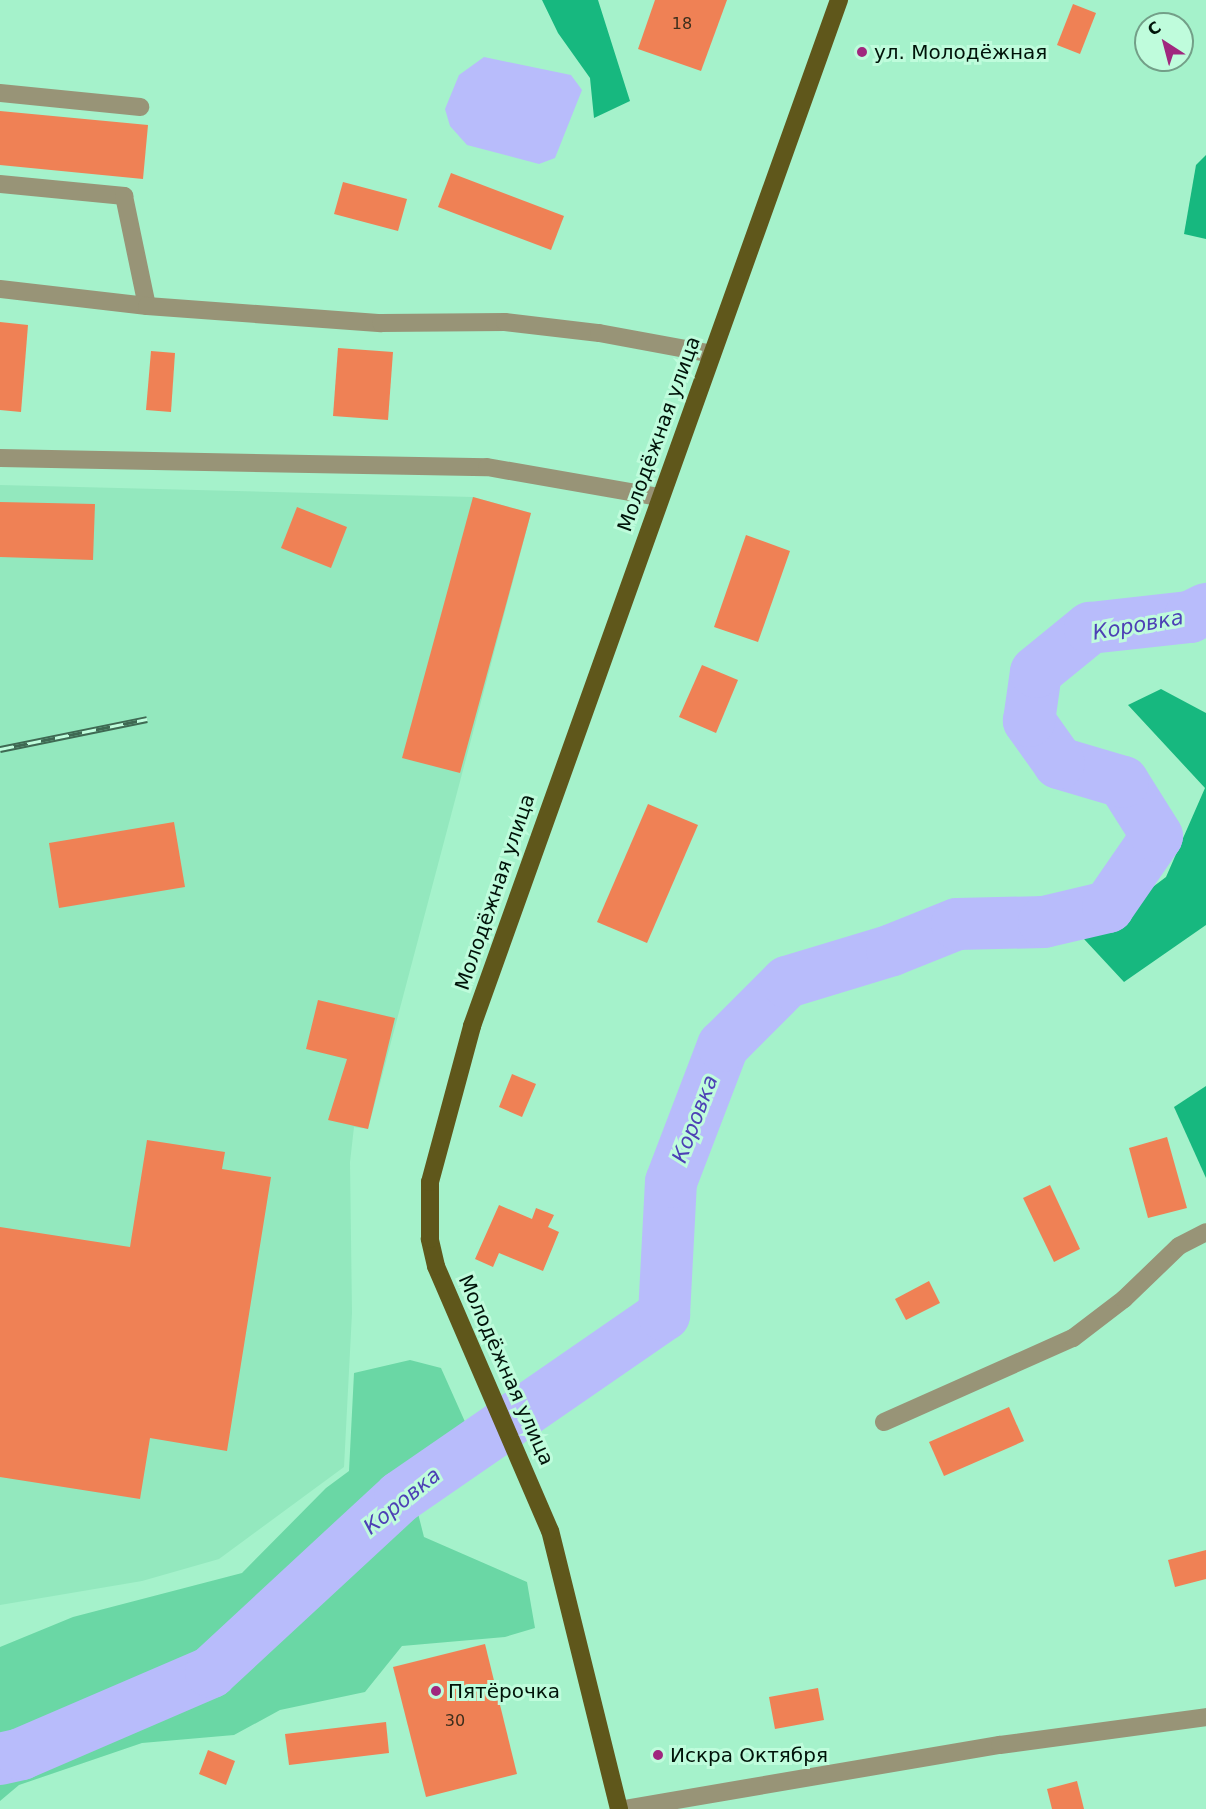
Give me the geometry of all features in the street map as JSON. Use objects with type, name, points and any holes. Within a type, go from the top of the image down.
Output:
[{"type":"main road","name":"Молодёжная улица","points":[[619,1809],[566,1585],[534,1490],[449,1302],[430,1239],[428,1211],[435,1160],[472,1026],[839,0]]},
{"type":"street","points":[[0,93],[140,107]]},
{"type":"street","points":[[0,184],[124,196],[147,306]]},
{"type":"street","points":[[0,289],[147,306],[381,323],[505,322],[599,333],[712,354]]},
{"type":"street","points":[[0,458],[488,467],[660,497]]},
{"type":"street","points":[[884,1422],[1073,1338],[1124,1299],[1179,1246],[1206,1232]]},
{"type":"street","points":[[624,1809],[1000,1745],[1206,1717]]},
{"type":"shaded area","points":[[542,0],[598,0],[630,101],[594,118],[590,78],[558,33]]},
{"type":"shaded area","points":[[1206,155],[1206,239],[1184,234],[1196,165]]},
{"type":"shaded area","points":[[0,485],[473,497],[531,513],[368,1129],[354,1127],[350,1162],[352,1313],[344,1467],[219,1559],[142,1581],[0,1605]]},
{"type":"shaded area","points":[[1161,689],[1206,713],[1206,925],[1124,982],[1084,939],[1166,877],[1205,788],[1128,705]]},
{"type":"shaded area","points":[[1206,1086],[1206,1178],[1174,1107]]},
{"type":"shaded area","points":[[410,1360],[441,1368],[466,1424],[408,1474],[424,1537],[527,1582],[535,1628],[505,1637],[402,1646],[365,1692],[280,1710],[234,1735],[142,1743],[19,1785],[0,1801],[0,1647],[73,1617],[242,1573],[326,1488],[349,1471],[354,1373]]},
{"type":"water","points":[[484,57],[571,75],[582,90],[555,158],[539,164],[467,145],[450,126],[445,109],[459,75]]},
{"type":"building","points":[[655,0],[727,0],[701,71],[638,49]]},
{"type":"building","points":[[1073,4],[1096,13],[1080,54],[1057,45]]},
{"type":"building","points":[[0,111],[148,125],[143,179],[0,165]]},
{"type":"building","points":[[451,173],[564,216],[551,250],[438,207]]},
{"type":"building","points":[[343,182],[407,199],[398,231],[334,214]]},
{"type":"building","points":[[0,322],[28,325],[21,412],[0,410]]},
{"type":"building","points":[[338,348],[393,352],[388,420],[333,416]]},
{"type":"building","points":[[151,351],[175,353],[171,412],[146,410]]},
{"type":"building","points":[[473,497],[531,513],[460,773],[402,758]]},
{"type":"building","points":[[0,502],[95,504],[93,560],[0,557]]},
{"type":"building","points":[[297,507],[347,527],[331,568],[281,548]]},
{"type":"building","points":[[746,535],[790,551],[758,642],[714,627]]},
{"type":"building","points":[[702,665],[738,680],[716,733],[679,717]]},
{"type":"building","points":[[648,804],[698,825],[647,943],[597,922]]},
{"type":"building","points":[[174,822],[185,887],[59,908],[49,843]]},
{"type":"building","points":[[318,1000],[395,1018],[368,1129],[328,1120],[347,1059],[306,1049]]},
{"type":"building","points":[[512,1074],[536,1084],[522,1117],[499,1107]]},
{"type":"building","points":[[1167,1137],[1187,1208],[1148,1218],[1129,1148]]},
{"type":"building","points":[[147,1140],[225,1152],[222,1169],[271,1177],[227,1451],[150,1438],[140,1499],[0,1477],[0,1227],[130,1247]]},
{"type":"building","points":[[1050,1185],[1080,1249],[1054,1262],[1023,1198]]},
{"type":"building","points":[[499,1205],[532,1219],[536,1208],[554,1215],[548,1227],[559,1232],[543,1271],[499,1253],[493,1267],[475,1259]]},
{"type":"building","points":[[929,1281],[940,1303],[906,1320],[895,1299]]},
{"type":"building","points":[[1009,1407],[1024,1441],[944,1476],[929,1442]]},
{"type":"building","points":[[1206,1550],[1206,1579],[1175,1587],[1168,1560]]},
{"type":"building","points":[[485,1644],[517,1774],[426,1797],[393,1667]]},
{"type":"building","points":[[818,1688],[824,1720],[775,1729],[769,1697]]},
{"type":"building","points":[[386,1722],[389,1753],[289,1765],[285,1734]]},
{"type":"building","points":[[208,1750],[235,1761],[226,1785],[199,1774]]},
{"type":"building","points":[[1077,1781],[1084,1809],[1052,1809],[1047,1789]]},
{"type":"waterway","name":"Коровка","points":[[0,1759],[21,1754],[211,1672],[400,1497],[664,1315],[671,1182],[723,1046],[787,982],[892,950],[957,924],[1044,922],[1108,907],[1157,836],[1123,782],[1059,763],[1029,721],[1036,672],[1090,628],[1190,617],[1206,609]]},
{"type":"railway","points":[[0,749],[147,719]]},
{"type":"place","name":"ул. Молодёжная","points":[[862,52]]},
{"type":"place","name":"Пятёрочка","points":[[436,1691]]},
{"type":"place","name":"Искра Октября","points":[[658,1755]]}]
